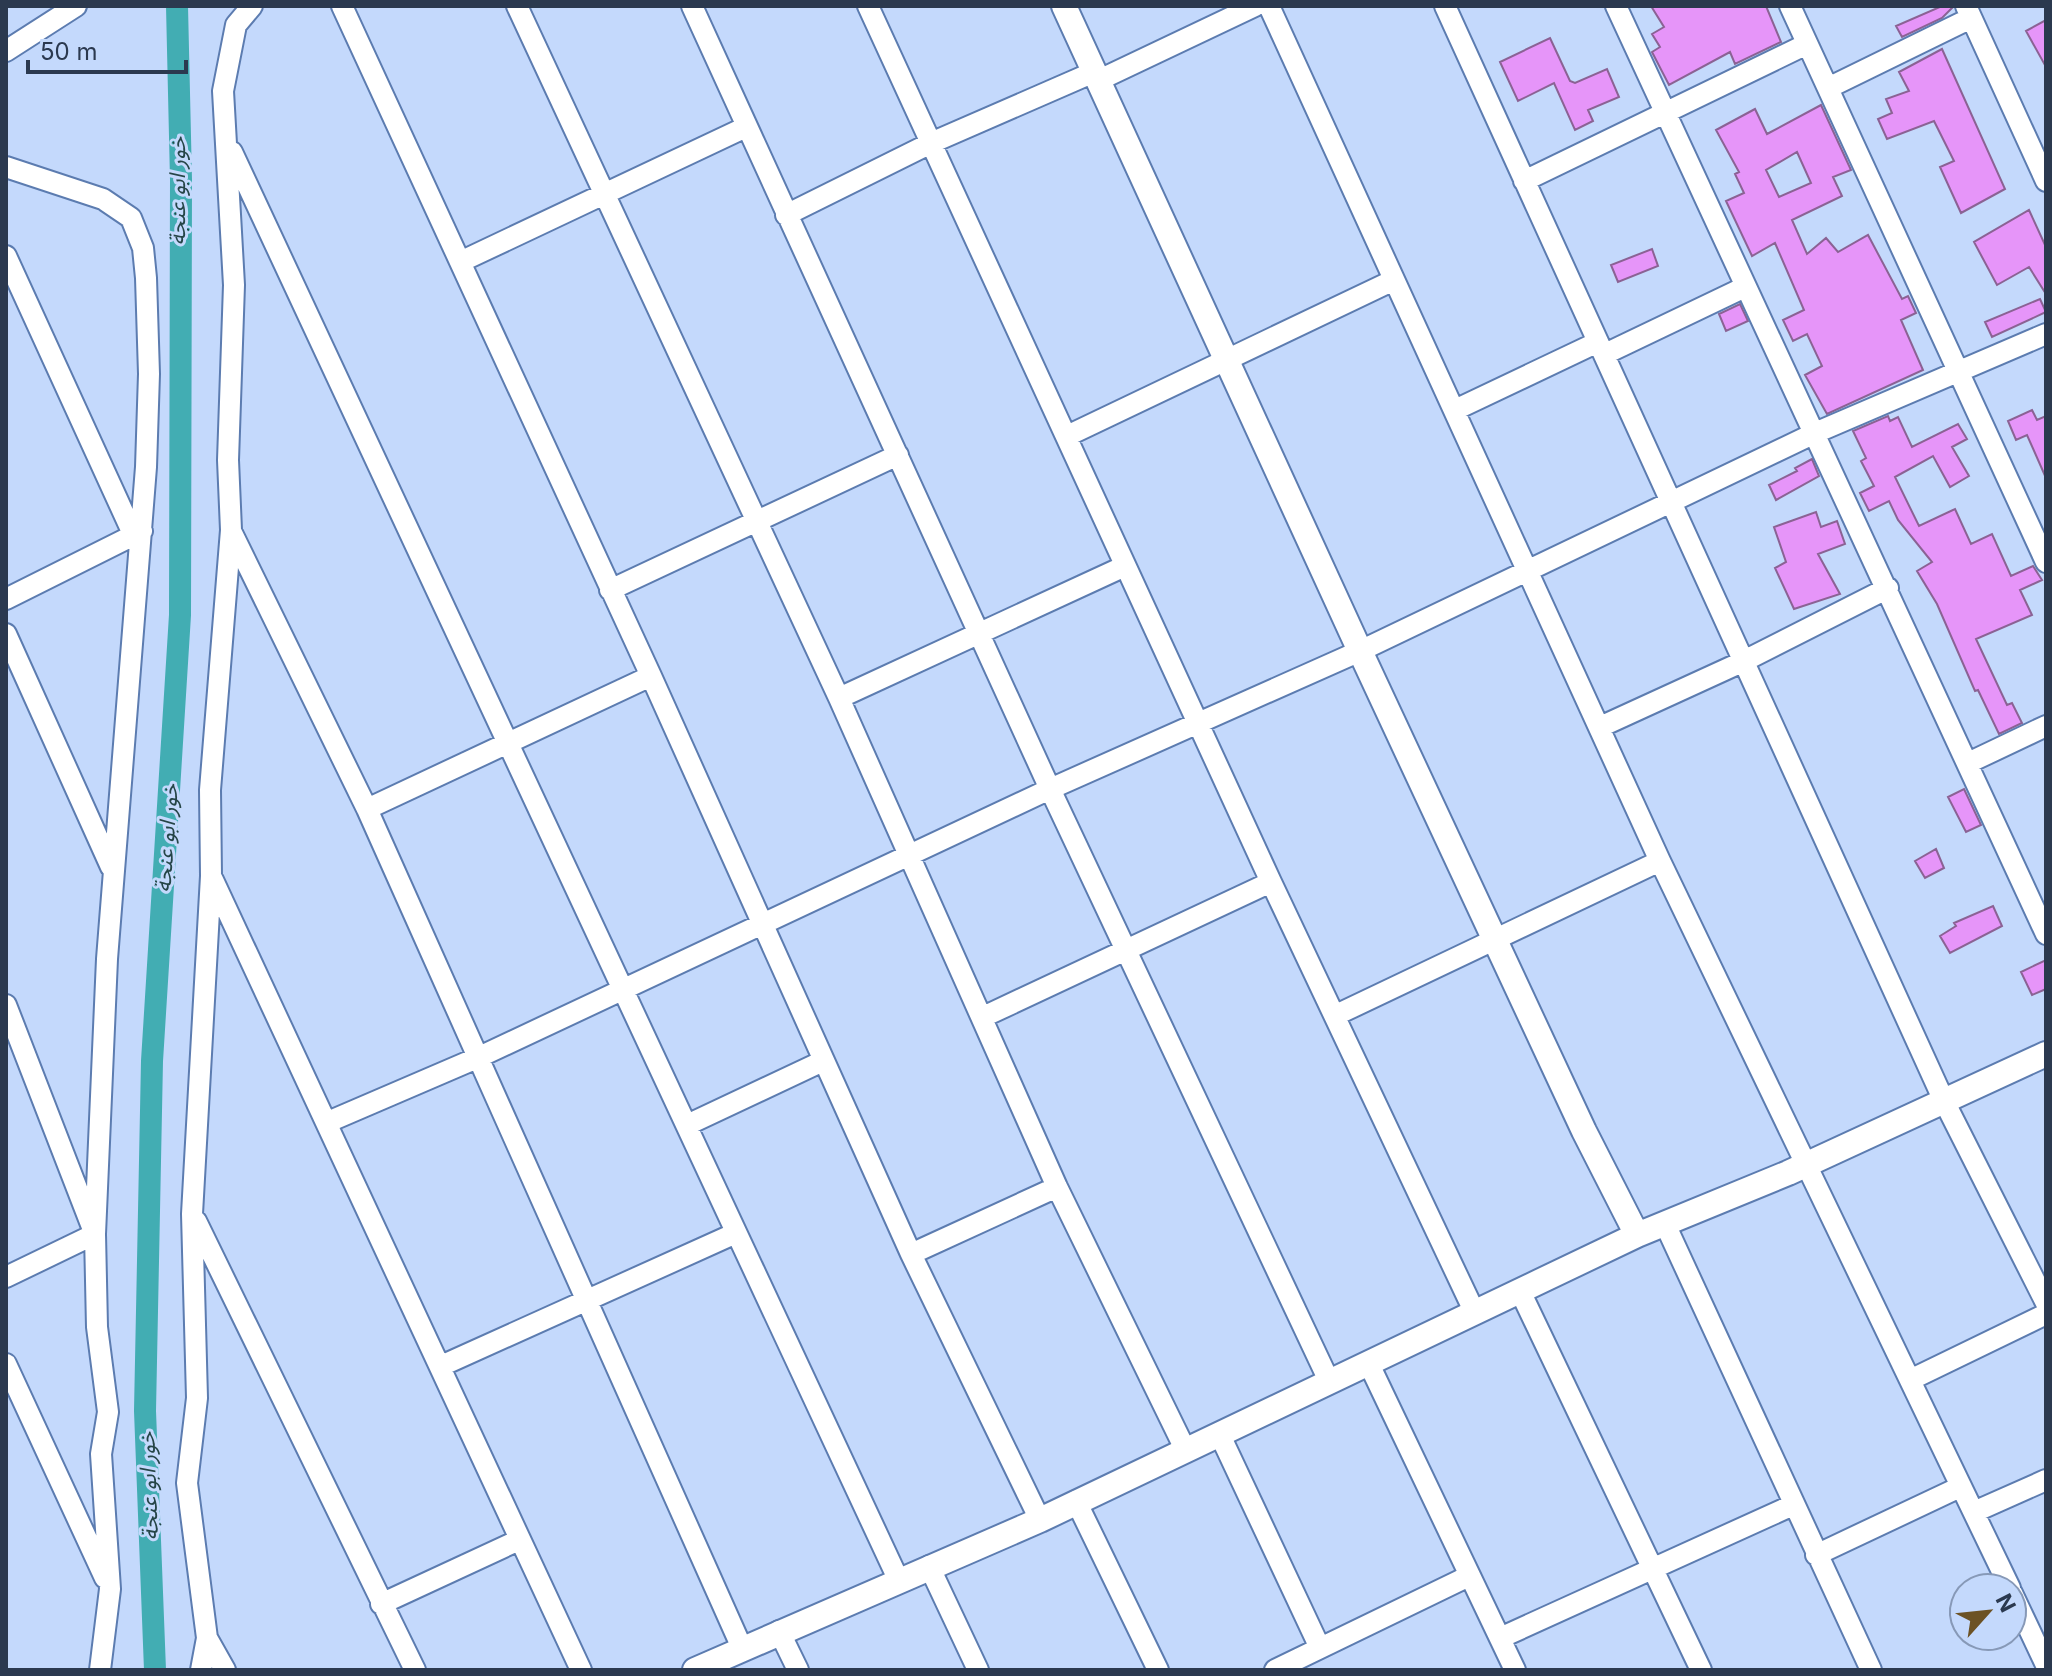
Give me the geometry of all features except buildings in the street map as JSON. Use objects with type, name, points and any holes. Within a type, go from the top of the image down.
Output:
[{"type":"street","points":[[6,51],[76,6]]},
{"type":"street","points":[[201,1670],[207,1638],[187,1483],[197,1398],[192,1214],[211,876],[210,790],[231,530],[228,460],[234,285],[223,91],[236,25],[252,6]]},
{"type":"street","points":[[342,6],[651,676],[911,1254],[1040,1520]]},
{"type":"street","points":[[517,6],[839,698],[1057,1187],[1185,1449]]},
{"type":"street","points":[[692,6],[1050,789],[1329,1381]]},
{"type":"street","points":[[868,6],[1271,882],[1474,1311]]},
{"type":"street","points":[[1064,6],[1360,651],[1584,1131],[1637,1235]]},
{"type":"street","points":[[786,215],[931,143],[1255,6]]},
{"type":"street","points":[[1269,6],[1394,280],[1457,409],[1660,861],[2002,1572]]},
{"type":"street","points":[[1445,6],[1944,1101],[2046,1303]]},
{"type":"street","points":[[1616,6],[2046,934]]},
{"type":"street","points":[[1790,6],[2046,562]]},
{"type":"street","points":[[1828,88],[1968,12],[2038,144],[2046,181]]},
{"type":"street","points":[[1524,181],[1807,44]]},
{"type":"street","points":[[460,262],[746,127]]},
{"type":"street","points":[[227,141],[899,1581]]},
{"type":"street","points":[[6,167],[103,199],[131,218],[143,248],[149,374],[113,871],[95,1234],[97,1327],[108,1412],[101,1454],[110,1589],[100,1670]]},
{"type":"street","points":[[6,256],[138,534]]},
{"type":"street","points":[[1067,436],[1394,280]]},
{"type":"street","points":[[1457,409],[1745,287]]},
{"type":"street","points":[[328,1122],[477,1058],[1050,789],[1360,651],[1815,433],[2046,334]]},
{"type":"street","points":[[610,590],[898,455]]},
{"type":"street","points":[[231,530],[367,809],[742,1648]]},
{"type":"street","points":[[6,599],[138,534]]},
{"type":"street","points":[[839,698],[1125,566]]},
{"type":"street","points":[[1600,727],[1742,662],[1888,588]]},
{"type":"street","points":[[6,634],[113,871]]},
{"type":"street","points":[[367,809],[505,741],[651,676]]},
{"type":"street","points":[[1968,763],[2046,726]]},
{"type":"street","points":[[1336,1015],[1660,861]]},
{"type":"street","points":[[211,876],[581,1670]]},
{"type":"street","points":[[983,1017],[1125,947],[1271,882]]},
{"type":"street","points":[[6,1005],[95,1234]]},
{"type":"street","points":[[695,1670],[1040,1520],[1637,1235],[1806,1165],[2046,1054]]},
{"type":"street","points":[[687,1125],[823,1061]]},
{"type":"street","points":[[911,1254],[1057,1187]]},
{"type":"street","points":[[192,1214],[415,1670]]},
{"type":"street","points":[[1665,1224],[1871,1670]]},
{"type":"street","points":[[441,1366],[736,1233]]},
{"type":"street","points":[[6,1277],[95,1234]]},
{"type":"street","points":[[1520,1291],[1701,1670]]},
{"type":"street","points":[[1910,1380],[2046,1314]]},
{"type":"street","points":[[1368,1362],[1515,1670]]},
{"type":"street","points":[[6,1364],[110,1589]]},
{"type":"street","points":[[1219,1433],[1320,1648]]},
{"type":"street","points":[[1974,1512],[2046,1480]]},
{"type":"street","points":[[1816,1555],[1960,1487]]},
{"type":"street","points":[[1076,1501],[1158,1670]]},
{"type":"street","points":[[1500,1638],[1793,1505]]},
{"type":"street","points":[[381,1604],[519,1540]]},
{"type":"street","points":[[929,1566],[978,1670]]},
{"type":"street","points":[[1275,1670],[1469,1576]]},
{"type":"street","points":[[2028,1626],[2046,1665]]},
{"type":"street","points":[[779,1631],[798,1670]]},
{"type":"street","points":[[207,1638],[225,1670]]},
{"type":"waterway","name":"خور ابو عنجة","points":[[155,1670],[145,1411],[152,1061],[180,615],[181,180],[177,6]]}]
